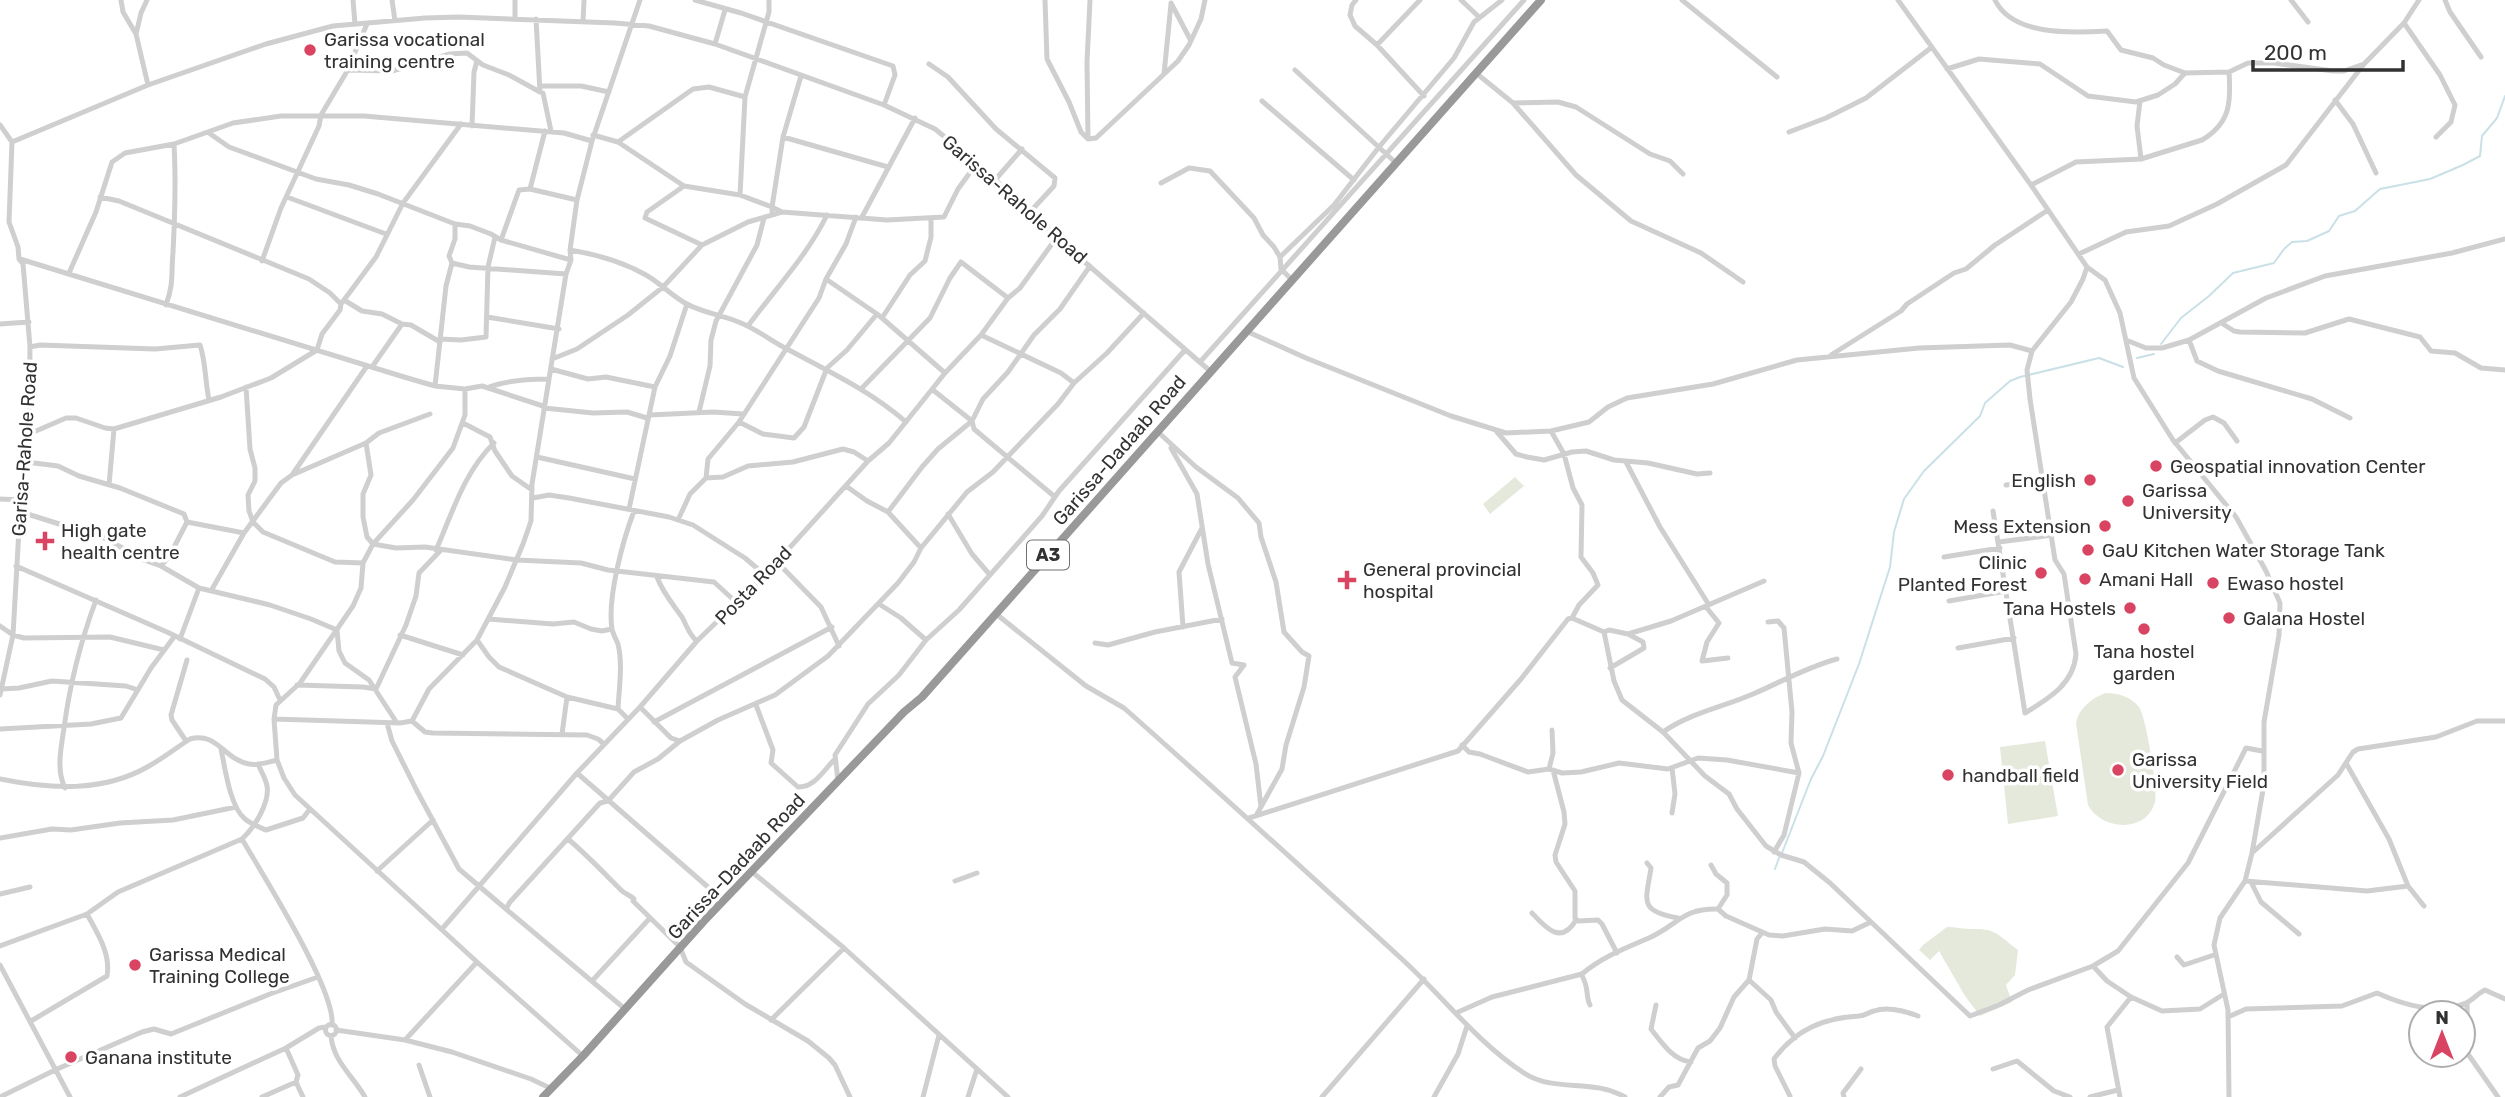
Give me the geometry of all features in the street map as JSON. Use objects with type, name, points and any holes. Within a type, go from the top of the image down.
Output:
[{"type":"highway","name":"Garissa-Dadaab Road","points":[[543,1097],[751,871],[904,712],[922,697],[1539,1]]},
{"type":"street","points":[[121,0],[123,12],[136,34],[148,85]]},
{"type":"street","points":[[136,34],[147,0]]},
{"type":"street","points":[[353,0],[355,24]]},
{"type":"street","points":[[392,0],[394,21]]},
{"type":"street","points":[[515,0],[515,18]]},
{"type":"street","points":[[583,22],[584,0]]},
{"type":"street","points":[[412,721],[429,689],[477,640],[489,620],[517,561],[531,521],[532,490],[548,380],[559,329],[566,274],[571,260],[577,200],[593,138],[640,0]]},
{"type":"street","points":[[695,0],[893,66],[895,75],[884,105]]},
{"type":"street","points":[[740,195],[745,97],[766,23],[769,0]]},
{"type":"street","points":[[1045,0],[1047,59],[1081,132],[1088,139]]},
{"type":"street","points":[[1088,139],[1087,62],[1090,0]]},
{"type":"street","points":[[1088,139],[1096,138],[1178,61],[1191,41],[1205,0]]},
{"type":"street","points":[[1356,0],[1352,5],[1352,22],[1424,96]]},
{"type":"street","points":[[1377,45],[1420,0]]},
{"type":"street","points":[[1461,0],[1479,17]]},
{"type":"street","points":[[1280,257],[1309,232],[1424,96],[1454,58],[1474,22],[1502,0]]},
{"type":"street","points":[[1200,362],[1524,0]]},
{"type":"street","points":[[1682,0],[1777,77]]},
{"type":"street","points":[[1898,0],[2087,267],[2105,281],[2120,313],[2134,378],[2175,443],[2236,517],[2260,559],[2280,603],[2279,635],[2267,696],[2262,751],[2264,784],[2248,881],[2220,918],[2215,932],[2214,955],[2228,1017],[2230,1097]]},
{"type":"street","points":[[1995,0],[2002,13],[2020,24],[2048,30],[2107,31],[2121,50],[2153,58],[2185,73],[2229,72],[2248,63],[2274,63],[2333,71],[2344,71],[2364,64]]},
{"type":"street","points":[[2291,0],[2308,22]]},
{"type":"street","points":[[2080,254],[2126,232],[2169,226],[2272,175],[2292,159],[2335,100],[2364,64],[2404,23],[2419,0]]},
{"type":"street","points":[[2445,0],[2450,12],[2481,57]]},
{"type":"street","points":[[1164,74],[1171,2]]},
{"type":"street","points":[[1171,2],[1191,41]]},
{"type":"street","points":[[715,44],[725,10]]},
{"type":"street","name":"Garissa-Rahole Road","points":[[12,142],[148,85],[266,44],[307,32],[355,24],[425,18],[515,18],[632,24],[676,32],[884,105],[935,129],[977,163],[1057,237],[1210,370]]},
{"type":"street","points":[[530,189],[548,131],[543,93],[540,89],[536,19]]},
{"type":"street","points":[[2404,23],[2455,105],[2451,122],[2436,137]]},
{"type":"street","points":[[261,261],[281,208],[319,126],[321,114],[347,70],[367,24]]},
{"type":"street","points":[[1789,132],[1826,118],[1866,98],[1932,47]]},
{"type":"street","points":[[347,70],[392,71],[450,54],[463,53],[540,89],[581,86],[609,92]]},
{"type":"street","points":[[1947,69],[1979,59],[2040,64],[2088,96],[2140,102],[2158,95],[2175,84],[2185,73]]},
{"type":"street","points":[[472,126],[474,72],[477,61]]},
{"type":"street","points":[[929,64],[948,77],[996,129],[1052,175],[1056,182],[1030,212]]},
{"type":"street","points":[[1295,70],[1396,163]]},
{"type":"street","points":[[2031,185],[2076,162],[2141,159],[2211,135],[2231,102],[2229,72]]},
{"type":"street","points":[[1476,73],[1513,103],[1576,175],[1630,221],[1700,253],[1743,282]]},
{"type":"street","points":[[772,215],[783,137],[801,76]]},
{"type":"street","points":[[618,142],[693,89],[709,87],[745,97]]},
{"type":"street","points":[[2335,100],[2353,124],[2376,173]]},
{"type":"street","points":[[1262,101],[1354,180]]},
{"type":"street","points":[[1513,103],[1559,102],[1576,107],[1650,154],[1671,161],[1683,174]]},
{"type":"street","points":[[2140,102],[2137,127],[2141,159]]},
{"type":"street","points":[[69,273],[96,212],[112,162],[116,158],[141,148],[174,144],[233,123],[321,114],[548,131],[618,142],[684,186],[740,195],[782,212]]},
{"type":"street","points":[[678,520],[690,494],[706,478],[708,459],[739,422],[819,298],[826,279],[859,217],[915,118]]},
{"type":"street","points":[[29,434],[66,418],[76,418],[114,429],[271,378],[317,350],[323,334],[343,302],[371,265],[403,203],[461,124]]},
{"type":"street","points":[[0,125],[12,142]]},
{"type":"street","points":[[209,133],[229,147],[316,179],[349,185],[455,224],[470,226],[498,239],[571,260]]},
{"type":"street","points":[[783,137],[888,167]]},
{"type":"street","name":"Garisa-Rahole Road","points":[[1,692],[13,635],[16,566],[29,434],[29,322],[23,264],[19,259],[18,247],[9,222],[12,142]]},
{"type":"street","points":[[166,305],[174,276],[172,263],[177,197],[174,144]]},
{"type":"street","points":[[995,180],[1022,149]]},
{"type":"street","points":[[552,359],[577,349],[628,315],[663,287],[702,245],[733,228],[782,212],[887,220],[944,218],[958,189],[977,163]]},
{"type":"street","points":[[1161,183],[1189,168],[1210,171],[1254,218],[1280,257],[1281,269],[1292,280]]},
{"type":"street","points":[[684,186],[648,212],[645,218],[702,245]]},
{"type":"street","points":[[100,197],[119,201],[309,279],[343,302],[362,311],[382,314],[440,340],[484,338],[487,331],[488,267],[519,190],[530,189],[577,200]]},
{"type":"street","points":[[287,197],[386,234]]},
{"type":"street","points":[[1828,356],[1901,311],[1946,278],[1966,269],[1995,245],[2048,211]]},
{"type":"street","points":[[748,326],[817,237],[827,215]]},
{"type":"street","points":[[0,218],[9,222]]},
{"type":"street","points":[[699,412],[710,366],[711,340],[720,314],[757,245],[764,218]]},
{"type":"street","points":[[739,422],[763,434],[794,438],[804,426],[827,368],[848,350],[879,316],[910,275],[925,261],[931,237],[931,220]]},
{"type":"street","points":[[435,386],[455,224]]},
{"type":"street","name":"Posta Road","points":[[442,929],[577,773],[888,443],[945,373],[981,335],[1008,298],[1020,288],[1057,237]]},
{"type":"street","points":[[2126,340],[2146,348],[2162,348],[2189,340],[2223,324],[2266,298],[2325,276],[2452,253],[2505,239]]},
{"type":"street","points":[[570,250],[596,255],[633,270],[687,304],[748,326],[827,368],[906,422]]},
{"type":"street","points":[[19,259],[435,386],[488,388],[544,407],[593,413],[626,412],[649,416],[699,412],[743,414]]},
{"type":"street","points":[[861,390],[930,318],[961,262],[1008,298]]},
{"type":"street","points":[[452,263],[469,267],[566,274]]},
{"type":"street","points":[[888,512],[938,449],[972,421],[983,399],[999,383],[1034,335],[1060,309],[1090,266]]},
{"type":"street","points":[[1993,511],[2025,713],[2053,696],[2075,667],[2073,623],[2064,574],[2055,560],[2027,370],[2032,351],[2071,302],[2087,267]]},
{"type":"street","points":[[826,279],[879,316],[945,373]]},
{"type":"street","points":[[618,709],[621,664],[618,643],[612,629],[618,572],[655,387],[670,356],[687,304]]},
{"type":"street","points":[[506,909],[600,803],[608,801],[634,772],[658,759],[680,741],[718,720],[775,695],[839,646],[914,562],[921,548],[967,492],[993,472],[1074,383],[1107,353],[1144,313]]},
{"type":"street","points":[[487,317],[559,329]]},
{"type":"street","points":[[2223,324],[2240,332],[2305,333],[2349,319],[2420,337],[2431,351],[2455,353],[2481,368],[2505,370]]},
{"type":"street","points":[[0,324],[29,322]]},
{"type":"street","points":[[292,475],[402,324]]},
{"type":"street","points":[[1246,331],[1306,358],[1496,432],[1506,433],[1551,431],[1589,422],[1608,407],[1627,398],[1703,386],[1797,360],[1919,348],[2010,345],[2032,351]]},
{"type":"street","points":[[981,335],[1061,373],[1074,383]]},
{"type":"street","points":[[2189,340],[2197,361],[2218,371],[2312,399],[2350,418]]},
{"type":"street","points":[[30,347],[40,345],[155,349],[200,345],[209,400]]},
{"type":"street","points":[[755,705],[773,750],[771,763],[798,787],[807,787],[834,760],[868,704],[899,675],[907,661],[926,640],[947,623],[990,575],[1185,350]]},
{"type":"street","points":[[551,369],[588,379],[606,377],[655,387]]},
{"type":"street","points":[[488,388],[528,379],[548,380]]},
{"type":"street","points":[[246,387],[250,449],[255,468],[255,481],[248,495],[253,522],[263,532],[335,562],[363,563]]},
{"type":"street","points":[[465,389],[467,402],[463,423],[453,448],[413,500],[373,544],[363,563],[358,597],[297,685],[276,705],[274,719],[277,760],[290,788],[310,809],[583,1056]]},
{"type":"street","points":[[933,390],[972,421],[974,429],[1055,497]]},
{"type":"street","points":[[211,591],[244,533],[281,483],[292,475],[366,443],[379,433],[430,414]]},
{"type":"street","points":[[2175,443],[2213,417],[2224,423],[2237,441]]},
{"type":"street","points":[[463,423],[490,437],[495,451],[512,476],[532,490]]},
{"type":"street","points":[[109,485],[114,429]]},
{"type":"street","points":[[1157,430],[1196,467],[1238,498],[1259,523],[1276,582],[1284,632],[1308,656],[1304,687],[1286,745],[1282,769],[1257,814]]},
{"type":"street","points":[[1249,818],[1458,751],[1521,679],[1568,619],[1572,618],[1579,605],[1598,586],[1593,573],[1581,557],[1582,505],[1573,488],[1564,454],[1551,431]]},
{"type":"street","points":[[1496,432],[1519,455],[1544,460],[1586,451],[1626,462],[1648,463],[1697,474],[1710,473]]},
{"type":"street","points":[[1168,442],[1197,495],[1208,564],[1232,663],[1244,665],[1235,677],[1255,764],[1261,807]]},
{"type":"street","points":[[366,443],[371,475],[363,494],[363,517],[367,537],[373,544],[396,548],[425,547],[517,561],[581,563],[618,572],[714,582],[737,603]]},
{"type":"street","points":[[376,690],[416,596],[419,573],[439,550],[446,524],[476,463],[494,443]]},
{"type":"street","points":[[706,478],[723,477],[748,466],[793,462],[842,449],[854,452],[869,461]]},
{"type":"street","points":[[537,457],[635,479]]},
{"type":"street","points":[[26,461],[58,466],[184,514],[187,522],[170,555],[161,566]]},
{"type":"street","points":[[1626,462],[1660,527],[1719,623],[1709,637],[1702,661],[1728,658]]},
{"type":"street","points":[[2006,485],[2043,480]]},
{"type":"street","points":[[846,486],[888,512],[921,548]]},
{"type":"street","points":[[533,498],[549,495],[678,520],[693,525],[745,558],[765,575]]},
{"type":"street","points":[[0,499],[22,500]]},
{"type":"street","points":[[21,512],[107,539],[199,588],[270,605],[337,630]]},
{"type":"street","points":[[948,514],[972,554],[990,575]]},
{"type":"street","points":[[187,522],[244,533]]},
{"type":"street","points":[[1183,627],[1179,572],[1202,528]]},
{"type":"street","points":[[1944,557],[2052,535]]},
{"type":"street","points":[[777,562],[821,607],[839,646]]},
{"type":"street","points":[[16,566],[265,679],[274,687],[280,700]]},
{"type":"street","points":[[657,577],[692,638],[698,642]]},
{"type":"street","points":[[1628,634],[1671,621],[1764,581]]},
{"type":"street","points":[[0,729],[108,723],[121,718],[164,650],[177,638],[199,588]]},
{"type":"street","points":[[1949,601],[2006,591]]},
{"type":"street","points":[[65,788],[61,780],[60,763],[70,683],[96,600]]},
{"type":"street","points":[[879,604],[901,618],[926,640]]},
{"type":"street","points":[[995,613],[1086,686],[1124,708],[1249,818],[1424,979],[1467,1026],[1513,1065],[1536,1080],[1555,1085],[1577,1084],[1600,1088],[1625,1097]]},
{"type":"street","points":[[1572,618],[1604,632],[1609,630],[1628,634],[1643,642],[1644,648],[1610,668]]},
{"type":"street","points":[[1095,643],[1108,645],[1129,638],[1222,619]]},
{"type":"street","points":[[489,620],[553,624],[574,622],[591,629],[612,629]]},
{"type":"street","points":[[1768,622],[1778,621],[1784,628],[1790,678],[1791,743],[1799,773],[1784,835],[1774,852]]},
{"type":"street","points":[[0,626],[13,635],[24,638],[110,637],[149,644],[164,650]]},
{"type":"street","points":[[654,722],[832,627]]},
{"type":"street","points":[[337,630],[339,650],[345,663],[369,680],[397,723]]},
{"type":"street","points":[[1604,632],[1610,668],[1622,700],[1663,732],[1690,761],[1729,794],[1757,836],[1774,852],[1804,862],[1830,883],[1970,1016],[2000,1005],[2028,990],[2093,966],[2118,951],[2188,863],[2246,748],[2262,751]]},
{"type":"street","points":[[400,635],[463,655]]},
{"type":"street","points":[[1958,648],[2014,638]]},
{"type":"street","points":[[477,640],[499,667],[567,698],[618,709],[628,719]]},
{"type":"street","points":[[1663,732],[1695,716],[1837,659]]},
{"type":"street","points":[[186,741],[171,715],[187,660]]},
{"type":"street","points":[[1,692],[52,681],[126,686],[138,690]]},
{"type":"street","points":[[297,685],[363,687],[376,690]]},
{"type":"street","points":[[562,734],[567,698]]},
{"type":"street","points":[[640,707],[671,738],[680,741]]},
{"type":"street","points":[[274,719],[387,723],[412,721],[425,732],[433,733],[562,734],[592,736],[604,744]]},
{"type":"street","points":[[2252,853],[2338,775],[2353,752],[2358,749],[2436,737],[2477,721],[2505,721]]},
{"type":"street","points":[[387,723],[392,741],[459,869],[625,1010]]},
{"type":"street","points":[[1532,913],[1546,930],[1551,932],[1564,932],[1571,928],[1576,920],[1575,891],[1556,862],[1555,855],[1565,824],[1562,799],[1551,769],[1552,730]]},
{"type":"street","points":[[0,779],[39,787],[65,788],[124,777],[147,768],[186,741],[198,737],[209,738],[236,760],[249,764],[277,760]]},
{"type":"street","points":[[1462,746],[1469,752],[1528,772],[1551,769],[1562,773],[1581,772],[1619,763],[1672,768],[1698,758],[1727,760],[1799,773]]},
{"type":"street","points":[[221,749],[236,807],[243,818],[253,825],[265,830],[303,818],[310,809]]},
{"type":"street","points":[[834,760],[838,781]]},
{"type":"street","points":[[2346,763],[2389,839],[2408,886],[2424,906]]},
{"type":"street","points":[[0,946],[87,914],[118,892],[242,839],[253,825],[268,791],[258,764]]},
{"type":"street","points":[[1672,768],[1675,794],[1672,813]]},
{"type":"street","points":[[577,773],[723,901]]},
{"type":"street","points":[[0,838],[52,829],[71,830],[120,823],[173,820],[236,807]]},
{"type":"street","points":[[377,871],[433,820]]},
{"type":"street","points":[[242,839],[318,977],[332,1013],[332,1045],[339,1062],[365,1097]]},
{"type":"street","points":[[568,839],[634,899],[633,901],[680,947],[686,962],[771,1020],[808,1041],[829,1058],[850,1097]]},
{"type":"street","points":[[1647,863],[1651,868],[1645,896],[1647,906],[1655,912],[1678,918]]},
{"type":"street","points":[[1711,865],[1716,874],[1727,883],[1727,895],[1718,909]]},
{"type":"street","points":[[751,871],[844,948],[1008,1097]]},
{"type":"street","points":[[955,881],[977,873]]},
{"type":"street","points":[[2248,881],[2367,891],[2408,886]]},
{"type":"street","points":[[2248,881],[2261,902],[2299,934]]},
{"type":"street","points":[[0,894],[30,887]]},
{"type":"street","points":[[1456,1013],[1492,997],[1581,974],[1593,965],[1651,937],[1678,918],[1702,909],[1718,909],[1726,916],[1762,933],[1783,936],[1825,929],[1852,931],[1871,922]]},
{"type":"street","points":[[31,1021],[107,976],[108,965],[104,947],[87,914]]},
{"type":"street","points":[[592,981],[650,918]]},
{"type":"street","points":[[1576,920],[1598,920],[1617,953]]},
{"type":"street","points":[[1660,1097],[1669,1087],[1678,1085],[1698,1048],[1710,1041],[1720,1028],[1734,996],[1749,980],[1757,939],[1762,933]]},
{"type":"street","points":[[771,1020],[844,948]]},
{"type":"street","points":[[2177,957],[2184,965],[2214,955]]},
{"type":"street","points":[[405,1040],[478,962]]},
{"type":"street","points":[[0,965],[70,1097]]},
{"type":"street","points":[[2093,966],[2107,982],[2156,1009],[2200,1009],[2224,995]]},
{"type":"street","points":[[1581,974],[1588,989],[1587,1002],[1590,1005]]},
{"type":"street","points":[[0,1097],[149,1030],[171,1034],[318,977]]},
{"type":"street","points":[[1322,1097],[1424,979]]},
{"type":"street","points":[[1749,980],[1771,1000],[1776,1012],[1795,1038]]},
{"type":"street","points":[[2473,999],[2485,990],[2505,999]]},
{"type":"street","points":[[2228,1017],[2246,1009],[2342,1006],[2377,993],[2407,1006]]},
{"type":"street","points":[[2090,1097],[2119,1094],[2107,1027],[2131,996]]},
{"type":"street","points":[[1656,1005],[1651,1029],[1666,1049],[1683,1061],[1691,1062]]},
{"type":"street","points":[[1791,1097],[1774,1066],[1774,1059],[1795,1038],[1815,1024],[1845,1016],[1861,1017],[1885,1009],[1901,1010],[1918,1016]]},
{"type":"street","points":[[1434,1097],[1458,1054],[1467,1026]]},
{"type":"street","points":[[180,1097],[286,1048],[312,1033],[330,1030],[405,1040],[452,1052],[550,1088]]},
{"type":"street","points":[[923,1097],[939,1035]]},
{"type":"street","points":[[286,1048],[298,1076],[296,1082],[303,1097]]},
{"type":"street","points":[[1993,1069],[2017,1061],[2054,1091],[2070,1097]]},
{"type":"street","points":[[419,1065],[430,1097]]},
{"type":"street","points":[[2477,1067],[2498,1097]]},
{"type":"street","points":[[968,1097],[977,1069]]},
{"type":"street","points":[[1844,1097],[1843,1093],[1861,1069]]},
{"type":"street","points":[[262,1097],[296,1082]]},
{"type":"street","points":[[2049,1097],[2054,1091]]},
{"type":"shaded area","points":[[1515,477],[1524,486],[1490,514],[1483,504]]},
{"type":"shaded area","name":"Garissa University Field","points":[[2105,693],[2124,696],[2139,707],[2148,738],[2155,802],[2143,819],[2133,824],[2123,825],[2103,820],[2088,805],[2076,723],[2086,705]]},
{"type":"shaded area","points":[[2045,741],[2058,816],[2008,824],[2000,747]]},
{"type":"shaded area","points":[[1947,927],[1992,931],[2018,950],[2015,975],[2006,985],[2012,1002],[1980,1016],[1939,951],[1930,960],[1919,950]]},
{"type":"waterway","points":[[2161,344],[2181,318],[2233,273],[2274,263],[2292,242],[2307,241],[2329,231],[2339,216],[2355,211],[2380,189],[2430,179],[2480,156],[2482,136],[2497,118],[2505,96]]},
{"type":"waterway","points":[[2137,358],[2154,354]]},
{"type":"waterway","points":[[1782,853],[1859,664],[1890,567],[1894,532],[1904,499],[1924,471],[1980,416],[1985,403],[2010,381],[2099,358],[2123,367]]},
{"type":"waterway","points":[[1775,869],[1779,858]]},
{"type":"place","name":"Garissa vocational training centre","points":[[310,50]]},
{"type":"place","name":"Geospatial innovation Center","points":[[2156,466]]},
{"type":"place","name":"English","points":[[2090,480]]},
{"type":"place","name":"Garissa University","points":[[2128,501]]},
{"type":"place","name":"Mess Extension","points":[[2105,526]]},
{"type":"place","name":"High gate health centre","points":[[45,541]]},
{"type":"place","name":"GaU Kitchen Water Storage Tank","points":[[2088,550]]},
{"type":"place","name":"Clinic Planted Forest","points":[[2041,573]]},
{"type":"place","name":"Amani Hall","points":[[2085,579]]},
{"type":"place","name":"General provincial hospital","points":[[1347,580]]},
{"type":"place","name":"Ewaso hostel","points":[[2213,583]]},
{"type":"place","name":"Tana Hostels","points":[[2130,608]]},
{"type":"place","name":"Galana Hostel","points":[[2229,618]]},
{"type":"place","name":"Tana hostel garden","points":[[2144,629]]},
{"type":"place","name":"Garissa University Field","points":[[2118,770]]},
{"type":"place","name":"handball field","points":[[1948,775]]},
{"type":"place","name":"Garissa Medical Training College","points":[[135,965]]},
{"type":"place","name":"Ganana institute","points":[[71,1057]]}]
